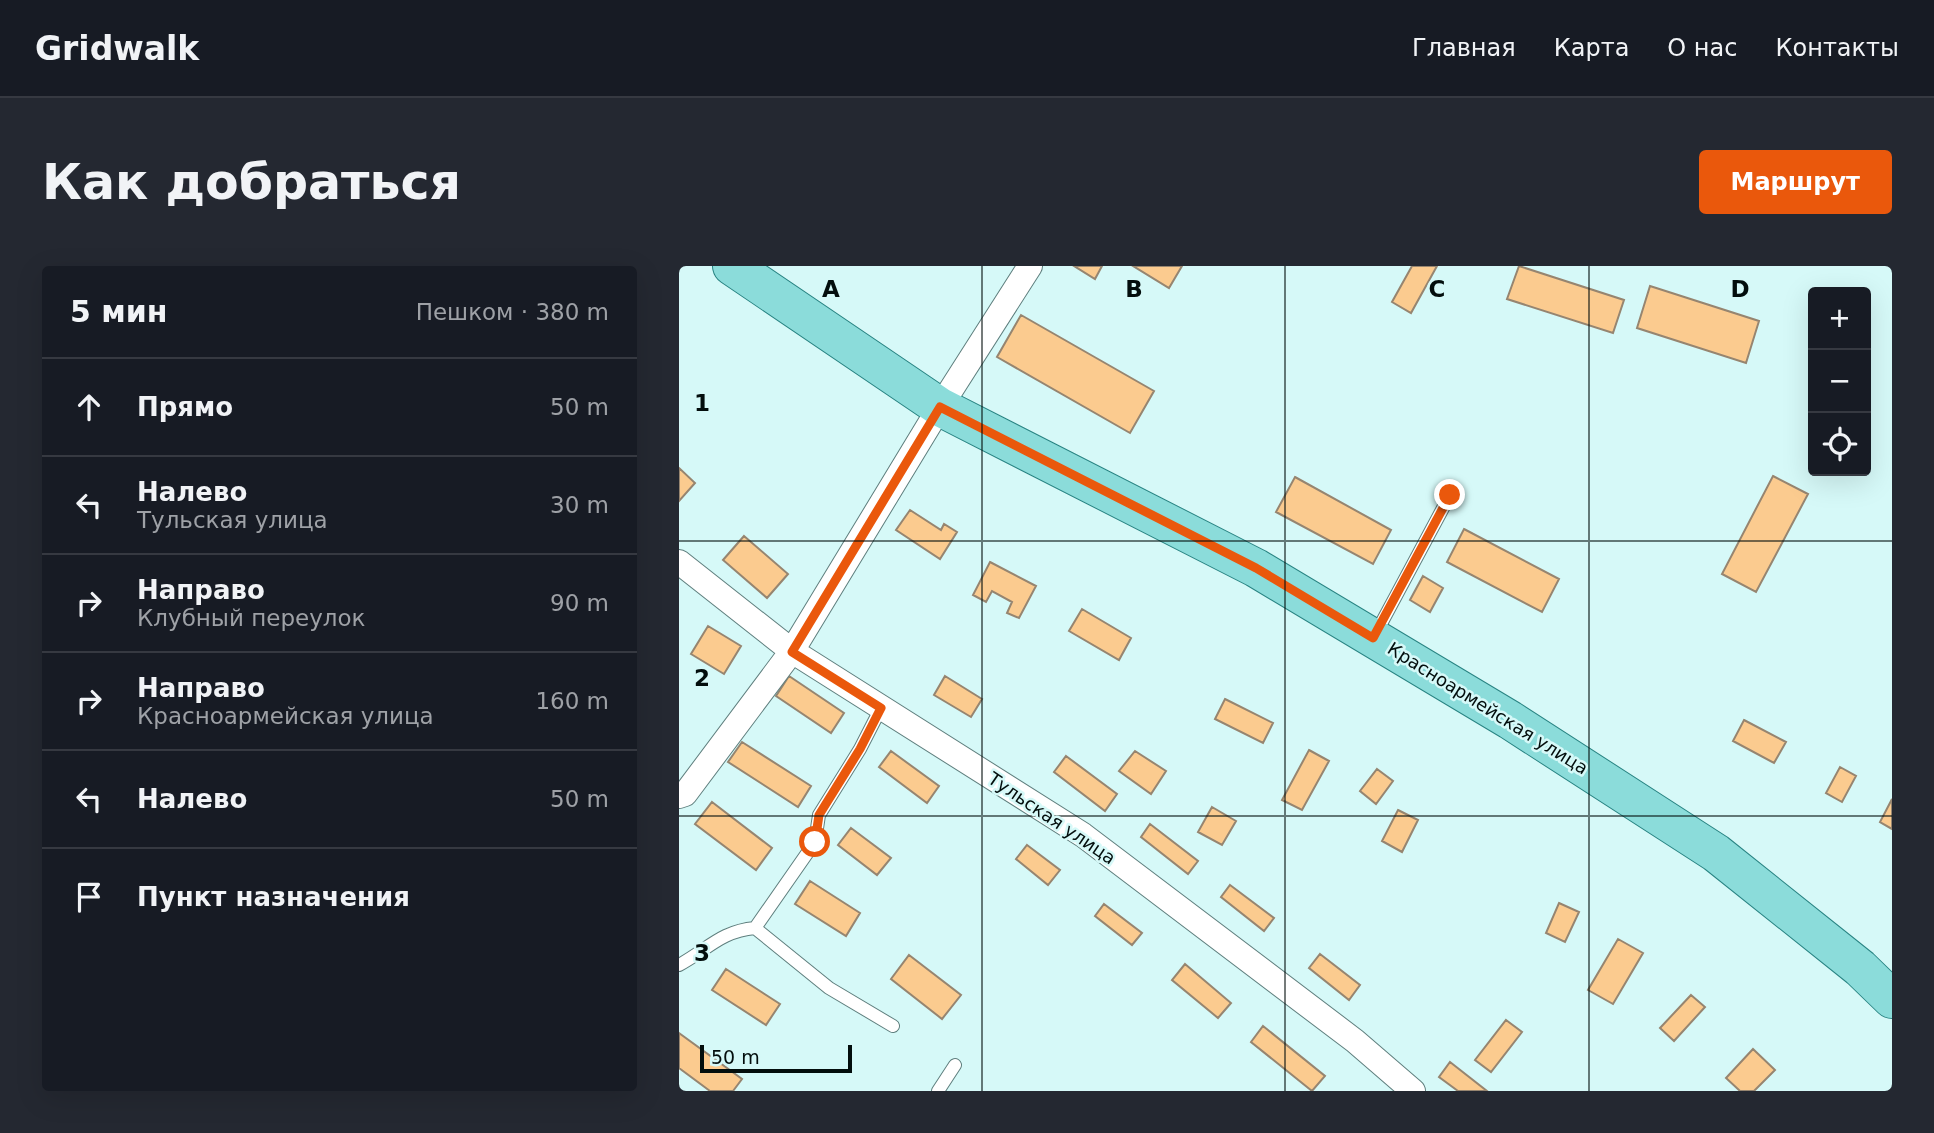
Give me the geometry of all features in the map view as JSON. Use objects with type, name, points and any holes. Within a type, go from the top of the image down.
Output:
[{"type":"main road","name":"Красноармейская улица","points":[[732,266],[940,407],[1256,568],[1510,720],[1716,853],[1860,968],[1892,999]]},
{"type":"street","points":[[679,796],[685,794],[792,652],[940,407],[1030,266]]},
{"type":"street","name":"Тульская улица","points":[[679,562],[792,652],[1083,835],[1355,1041],[1413,1091]]},
{"type":"lane","points":[[1373,638],[1450,495]]},
{"type":"lane","points":[[755,928],[815,842],[819,815],[860,749],[881,708]]},
{"type":"lane","points":[[679,965],[722,936],[755,928],[828,988],[893,1026]]},
{"type":"lane","points":[[938,1091],[955,1065]]},
{"type":"building","points":[[1074,266],[1102,266],[1095,279]]},
{"type":"building","points":[[1133,266],[1182,266],[1169,288]]},
{"type":"building","points":[[1412,266],[1437,266],[1411,313],[1392,302]]},
{"type":"building","points":[[1519,266],[1624,300],[1613,333],[1507,299]]},
{"type":"building","points":[[1650,286],[1759,321],[1746,363],[1637,328]]},
{"type":"building","points":[[1021,315],[1154,391],[1130,433],[997,357]]},
{"type":"building","points":[[679,468],[695,483],[679,501]]},
{"type":"building","points":[[1773,476],[1808,494],[1756,592],[1722,574]]},
{"type":"building","points":[[1295,477],[1391,530],[1373,564],[1276,512]]},
{"type":"building","points":[[910,510],[941,530],[944,524],[957,532],[940,559],[896,530]]},
{"type":"building","points":[[1464,529],[1559,579],[1542,612],[1447,562]]},
{"type":"building","points":[[744,536],[788,574],[767,598],[723,560]]},
{"type":"building","points":[[990,562],[1036,586],[1019,618],[1007,613],[1012,602],[992,591],[986,602],[973,595]]},
{"type":"building","points":[[1423,576],[1443,588],[1430,612],[1410,600]]},
{"type":"building","points":[[1082,609],[1131,638],[1119,660],[1069,631]]},
{"type":"building","points":[[708,626],[741,646],[724,674],[691,654]]},
{"type":"building","points":[[789,676],[844,713],[831,733],[776,696]]},
{"type":"building","points":[[945,676],[982,699],[971,717],[934,695]]},
{"type":"building","points":[[1225,699],[1273,723],[1263,743],[1215,719]]},
{"type":"building","points":[[1744,720],[1786,742],[1774,763],[1733,741]]},
{"type":"building","points":[[742,742],[811,786],[798,807],[728,762]]},
{"type":"building","points":[[1309,750],[1329,761],[1302,810],[1282,800]]},
{"type":"building","points":[[891,751],[939,786],[927,803],[879,767]]},
{"type":"building","points":[[1135,751],[1166,771],[1151,794],[1119,771]]},
{"type":"building","points":[[1066,756],[1117,794],[1105,811],[1054,772]]},
{"type":"building","points":[[1840,767],[1856,776],[1842,802],[1826,793]]},
{"type":"building","points":[[1377,769],[1393,781],[1376,804],[1360,791]]},
{"type":"building","points":[[1892,799],[1892,829],[1880,822]]},
{"type":"building","points":[[712,802],[772,848],[756,870],[695,824]]},
{"type":"building","points":[[1212,807],[1236,821],[1222,845],[1198,832]]},
{"type":"building","points":[[1398,810],[1418,820],[1402,852],[1382,841]]},
{"type":"building","points":[[1150,824],[1198,861],[1188,874],[1141,837]]},
{"type":"building","points":[[851,828],[891,858],[877,875],[838,845]]},
{"type":"building","points":[[1027,845],[1060,870],[1048,885],[1016,859]]},
{"type":"building","points":[[810,881],[860,913],[846,936],[795,904]]},
{"type":"building","points":[[1230,885],[1274,918],[1264,931],[1221,897]]},
{"type":"building","points":[[1559,903],[1579,912],[1565,942],[1546,933]]},
{"type":"building","points":[[1104,904],[1142,933],[1132,945],[1095,916]]},
{"type":"building","points":[[1618,939],[1643,953],[1613,1004],[1588,990]]},
{"type":"building","points":[[1320,954],[1360,985],[1349,1000],[1309,968]]},
{"type":"building","points":[[909,955],[961,995],[942,1019],[891,979]]},
{"type":"building","points":[[1185,964],[1231,1003],[1218,1018],[1172,980]]},
{"type":"building","points":[[726,969],[780,1004],[766,1025],[712,990]]},
{"type":"building","points":[[1691,995],[1705,1007],[1674,1041],[1660,1028]]},
{"type":"building","points":[[1506,1020],[1522,1032],[1491,1072],[1475,1060]]},
{"type":"building","points":[[1263,1026],[1325,1076],[1312,1091],[1251,1042]]},
{"type":"building","points":[[679,1033],[742,1079],[733,1091],[710,1091],[679,1068]]},
{"type":"building","points":[[1753,1049],[1775,1070],[1754,1091],[1740,1091],[1726,1078]]},
{"type":"building","points":[[1450,1062],[1487,1091],[1458,1091],[1439,1077]]},
{"type":"route","points":[[815,842],[819,815],[860,749],[881,708],[792,652],[940,407],[1256,568],[1373,638],[1450,495]]}]
